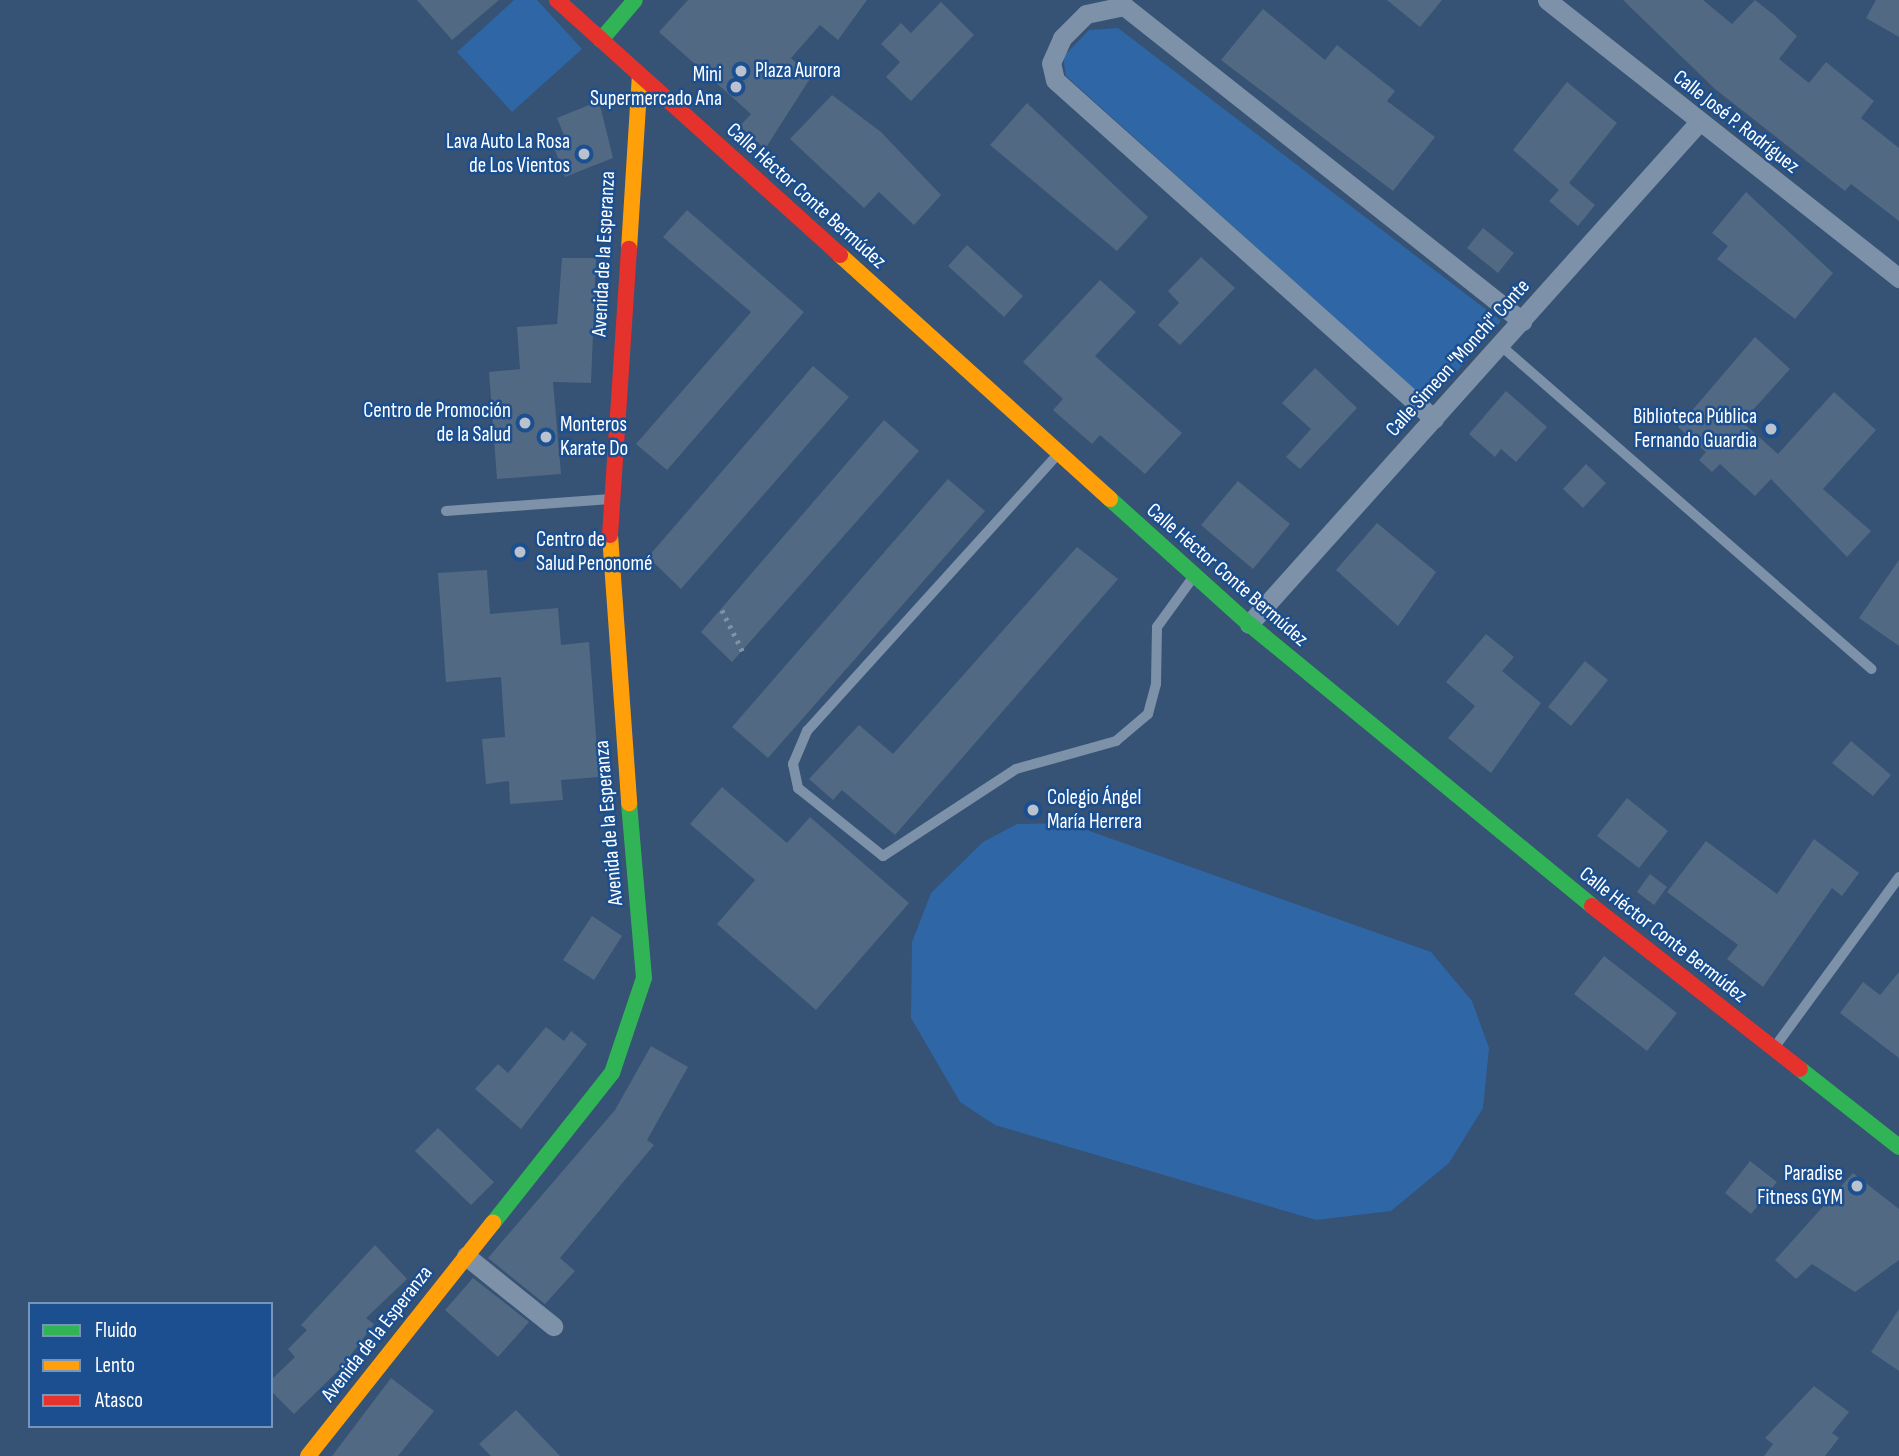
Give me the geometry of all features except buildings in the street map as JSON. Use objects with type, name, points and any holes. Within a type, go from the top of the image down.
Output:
[{"type":"street","name":"Calle Héctor Conte Bermúdez","points":[[557,0],[1249,624],[1899,1147]]},
{"type":"street","points":[[601,40],[635,0]]},
{"type":"street","name":"Calle José P. Rodríguez","points":[[1547,0],[1899,278]]},
{"type":"street","points":[[1434,419],[1055,80],[1051,63],[1062,38],[1086,14],[1124,6],[1522,321]]},
{"type":"street","name":"Avenida de la Esperanza","points":[[307,1456],[612,1073],[644,978],[608,568],[640,75]]},
{"type":"street","name":"Calle Simeon \"Monchi\" Conte","points":[[1249,624],[1699,122]]},
{"type":"street","points":[[466,1256],[554,1326]]},
{"type":"lane","points":[[1500,345],[1872,669]]},
{"type":"lane","points":[[1059,453],[807,731],[793,764],[799,788],[883,856],[971,793],[1016,769],[1116,741],[1148,714],[1156,684],[1157,627],[1195,575]]},
{"type":"lane","points":[[446,511],[612,498]]},
{"type":"lane","points":[[1774,1048],[1899,877]]},
{"type":"path","points":[[722,610],[743,652]]},
{"type":"shaded area","points":[[514,0],[537,0],[582,49],[512,112],[457,52]]},
{"type":"shaded area","points":[[1118,28],[1501,321],[1429,403],[1066,76],[1063,57],[1089,30]]},
{"type":"shaded area","points":[[1067,823],[1431,952],[1472,1001],[1489,1048],[1483,1108],[1449,1163],[1391,1211],[1316,1220],[995,1125],[960,1102],[911,1018],[912,942],[931,893],[983,842],[1017,824]]},
{"type":"traffic: fast","points":[[601,40],[635,0]]},
{"type":"traffic: fast","points":[[1110,499],[1249,624],[1592,906]]},
{"type":"traffic: fast","points":[[493,1223],[612,1073],[644,978],[629,803]]},
{"type":"traffic: fast","points":[[1800,1069],[1899,1147]]},
{"type":"traffic: slow","points":[[629,249],[640,75]]},
{"type":"traffic: slow","points":[[840,255],[1110,499]]},
{"type":"traffic: slow","points":[[610,535],[629,803]]},
{"type":"traffic: slow","points":[[308,1456],[493,1223]]},
{"type":"traffic: jam","points":[[557,0],[840,255]]},
{"type":"traffic: jam","points":[[610,535],[629,249]]},
{"type":"traffic: jam","points":[[1592,906],[1800,1069]]},
{"type":"place","name":"Plaza Aurora","points":[[741,71]]},
{"type":"place","name":"Mini Supermercado Ana","points":[[736,87]]},
{"type":"place","name":"Lava Auto La Rosa de Los Vientos","points":[[584,154]]},
{"type":"place","name":"Centro de Promoción de la Salud","points":[[525,423]]},
{"type":"place","name":"Biblioteca Pública Fernando Guardia","points":[[1771,429]]},
{"type":"place","name":"Monteros Karate Do","points":[[546,437]]},
{"type":"place","name":"Centro de Salud Penonomé","points":[[520,552]]},
{"type":"place","name":"Colegio Ángel María Herrera","points":[[1033,810]]},
{"type":"place","name":"Paradise Fitness GYM","points":[[1857,1186]]}]
